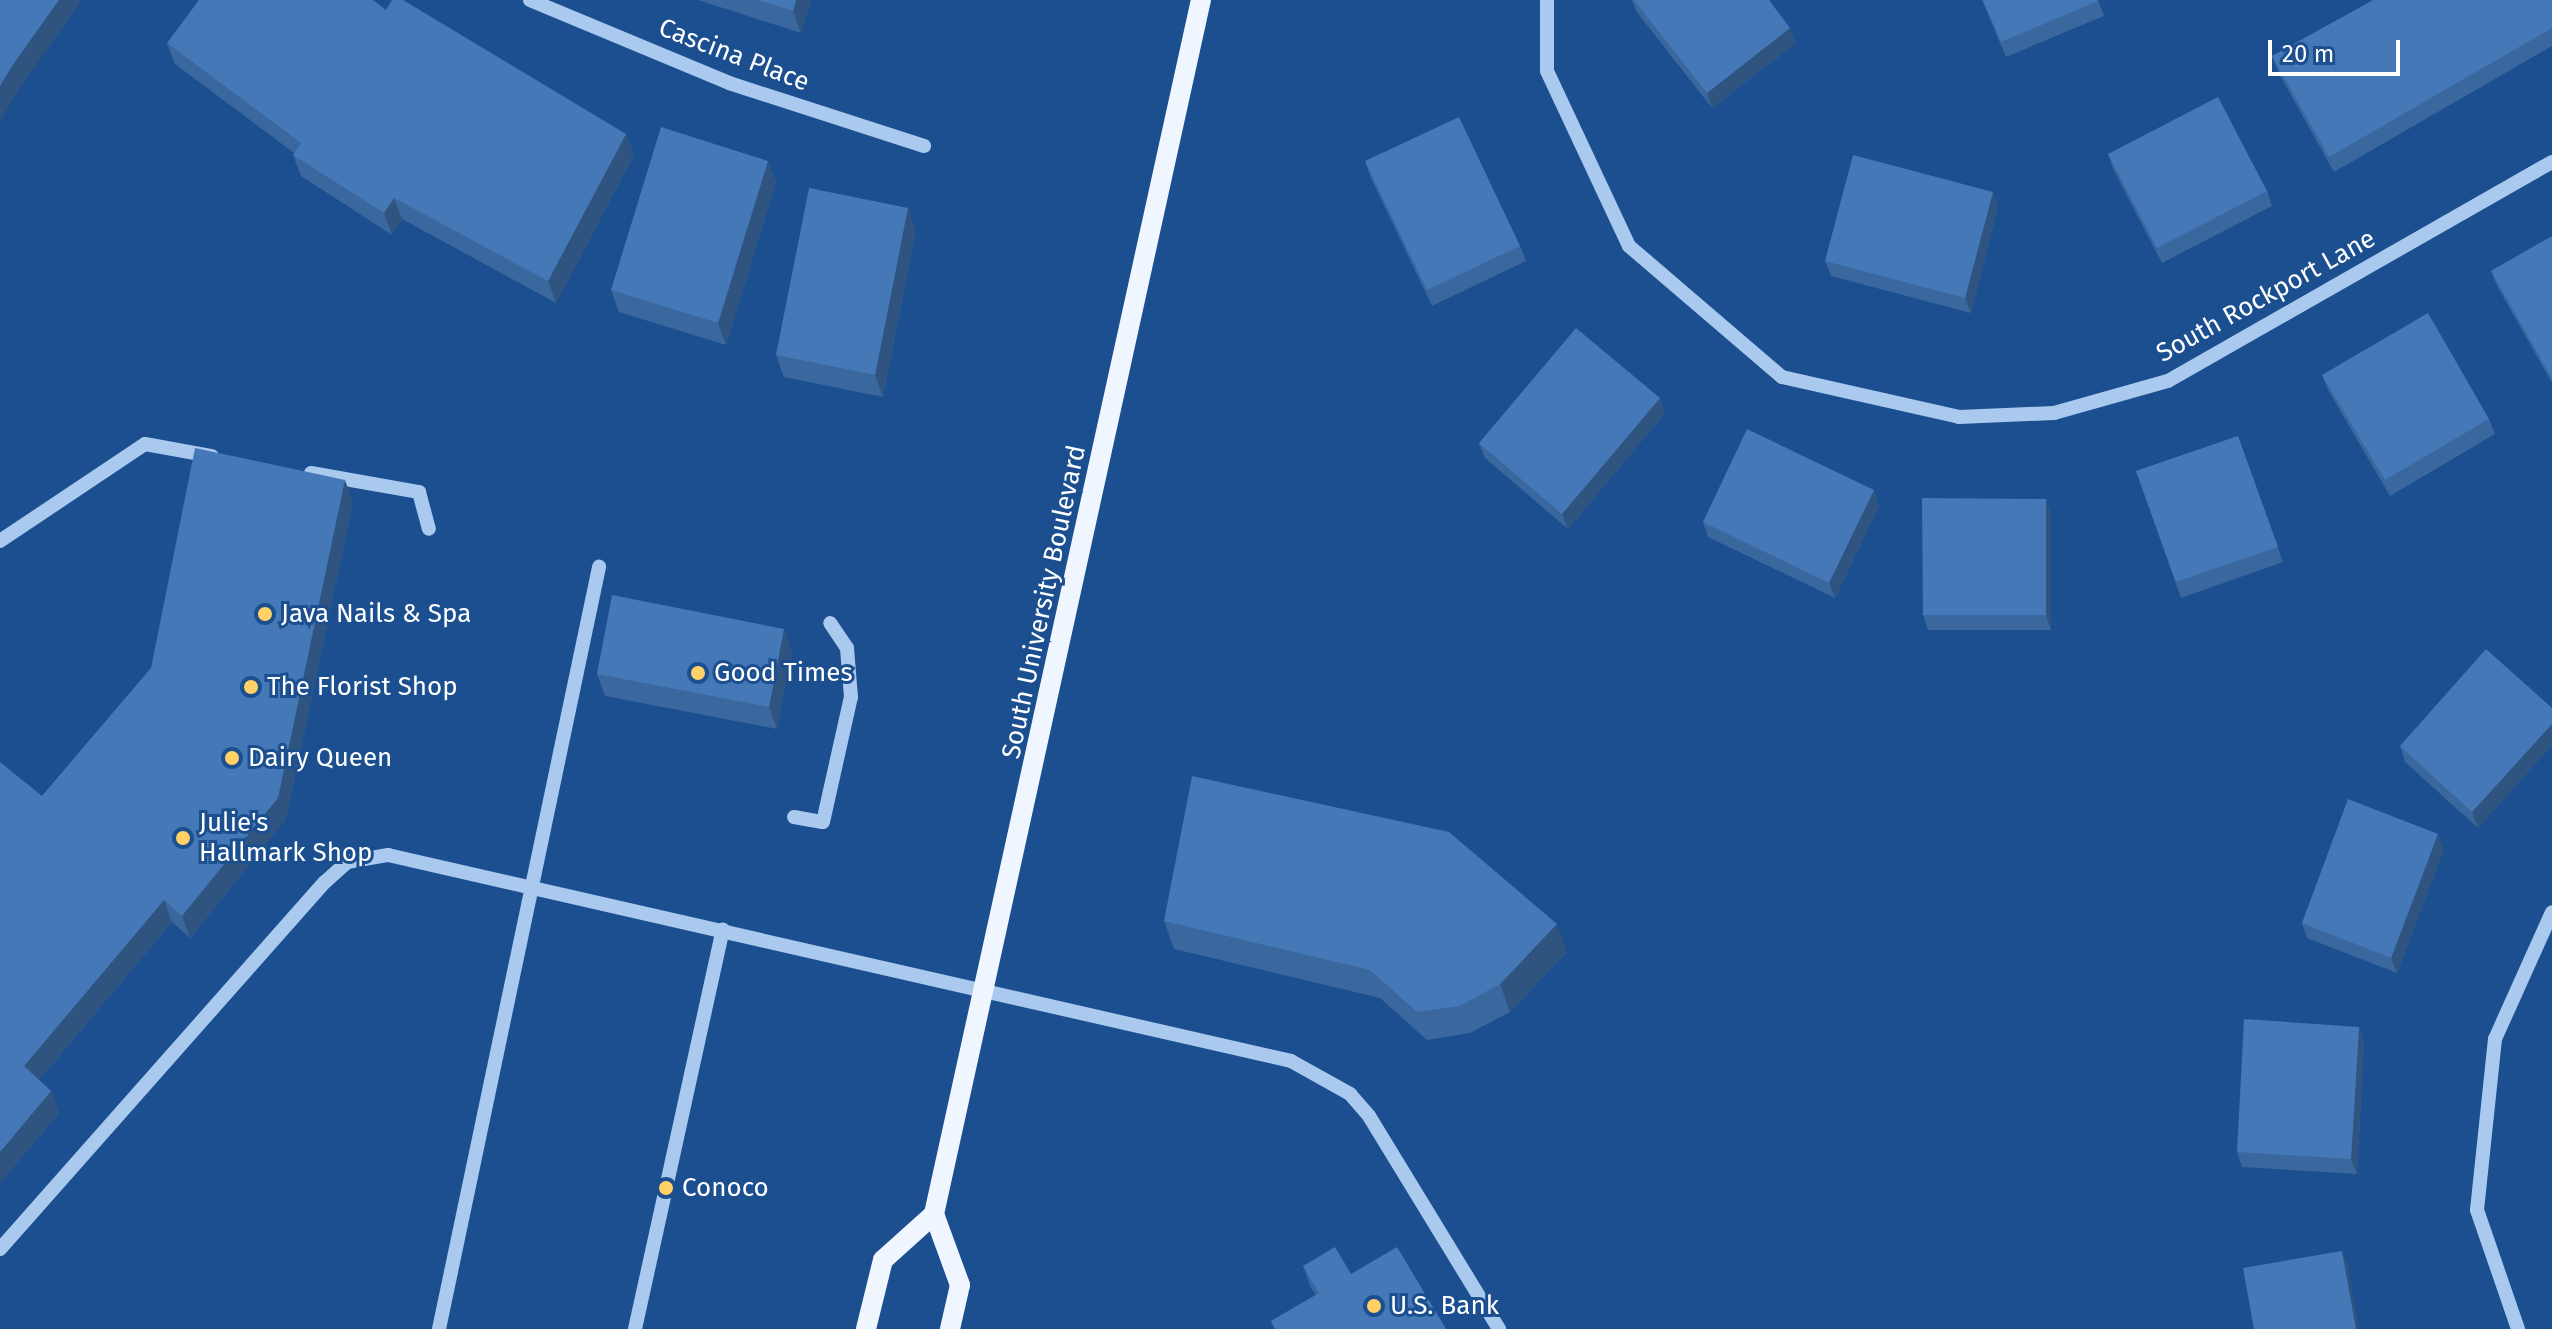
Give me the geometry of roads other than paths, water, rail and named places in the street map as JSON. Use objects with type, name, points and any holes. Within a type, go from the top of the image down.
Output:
[{"type":"main road","name":"South University Boulevard","points":[[934,1214],[986,994],[1201,0]]},
{"type":"main road","points":[[866,1329],[883,1260],[934,1214],[960,1285],[950,1329]]},
{"type":"street","name":"Cascina Place","points":[[530,0],[729,83],[924,146]]},
{"type":"street","name":"South Rockport Lane","points":[[1547,0],[1547,71],[1629,246],[1782,377],[1959,417],[2054,413],[2168,381],[2552,162]]},
{"type":"street","points":[[0,541],[145,444],[236,460]]},
{"type":"street","points":[[297,471],[419,492],[429,529]]},
{"type":"street","points":[[439,1329],[536,885],[599,567]]},
{"type":"street","points":[[794,817],[823,822],[851,697],[847,648],[830,623]]},
{"type":"street","points":[[0,1249],[290,920],[347,862],[388,855],[536,885],[986,994],[1291,1061],[1350,1094],[1369,1116],[1499,1329]]},
{"type":"street","points":[[2518,1329],[2477,1210],[2495,1039],[2552,912]]},
{"type":"street","points":[[635,1329],[723,930]]},
{"type":"place","name":"Java Nails & Spa","points":[[265,614]]},
{"type":"place","name":"Good Times","points":[[698,673]]},
{"type":"place","name":"The Florist Shop","points":[[251,687]]},
{"type":"place","name":"Dairy Queen","points":[[232,758]]},
{"type":"place","name":"Julie's Hallmark Shop","points":[[183,838]]},
{"type":"place","name":"Conoco","points":[[666,1188]]},
{"type":"place","name":"U.S. Bank","points":[[1374,1306]]}]
